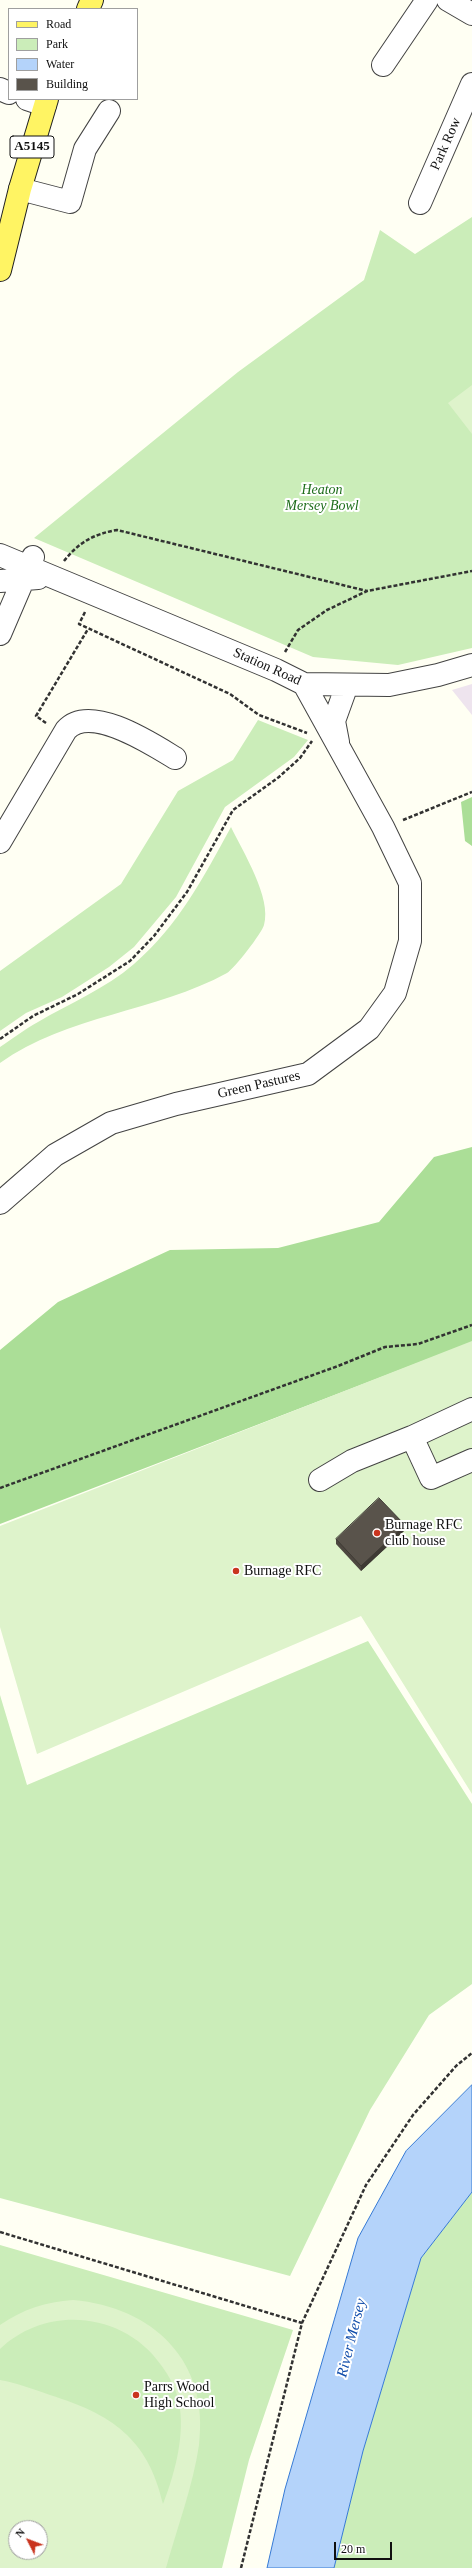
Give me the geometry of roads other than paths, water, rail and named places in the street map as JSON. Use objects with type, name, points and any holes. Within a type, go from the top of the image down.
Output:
[{"type":"main road","name":"A5145","points":[[0,270],[40,101]]},
{"type":"street","points":[[383,65],[427,0]]},
{"type":"street","points":[[448,0],[472,14]]},
{"type":"street","name":"Park Row","points":[[420,203],[472,84]]},
{"type":"street","points":[[20,189],[70,202],[85,149],[109,111]]},
{"type":"street","name":"Station Road","points":[[0,539],[30,567],[94,593]]},
{"type":"street","name":"Station Road","points":[[0,555],[276,670],[304,684],[389,685],[438,675],[472,665]]},
{"type":"street","points":[[0,581],[30,567]]},
{"type":"street","points":[[0,634],[30,567]]},
{"type":"street","name":"Green Pastures","points":[[0,1203],[56,1154],[111,1123],[176,1104],[308,1074],[369,1030],[395,993],[410,941],[410,883],[384,827],[339,749],[321,732],[304,684]]},
{"type":"street","name":"Green Pastures","points":[[339,749],[334,721],[347,685]]},
{"type":"street","points":[[0,842],[60,739],[69,726],[75,723],[110,724],[175,758]]},
{"type":"street","points":[[320,1480],[352,1461],[412,1437],[472,1409]]},
{"type":"street","points":[[412,1437],[431,1478],[472,1460]]},
{"type":"water","name":"River Mersey","points":[[472,2085],[472,2192],[421,2258],[363,2451],[334,2568],[267,2568],[285,2489],[358,2238],[406,2151]]},
{"type":"place","name":"Burnage RFC club house","points":[[377,1533]]},
{"type":"place","name":"Burnage RFC","points":[[236,1571]]},
{"type":"place","name":"Parrs Wood High School","points":[[136,2395]]},
{"type":"park label","name":"Heaton Mersey Bowl","points":[[322,498]]}]
